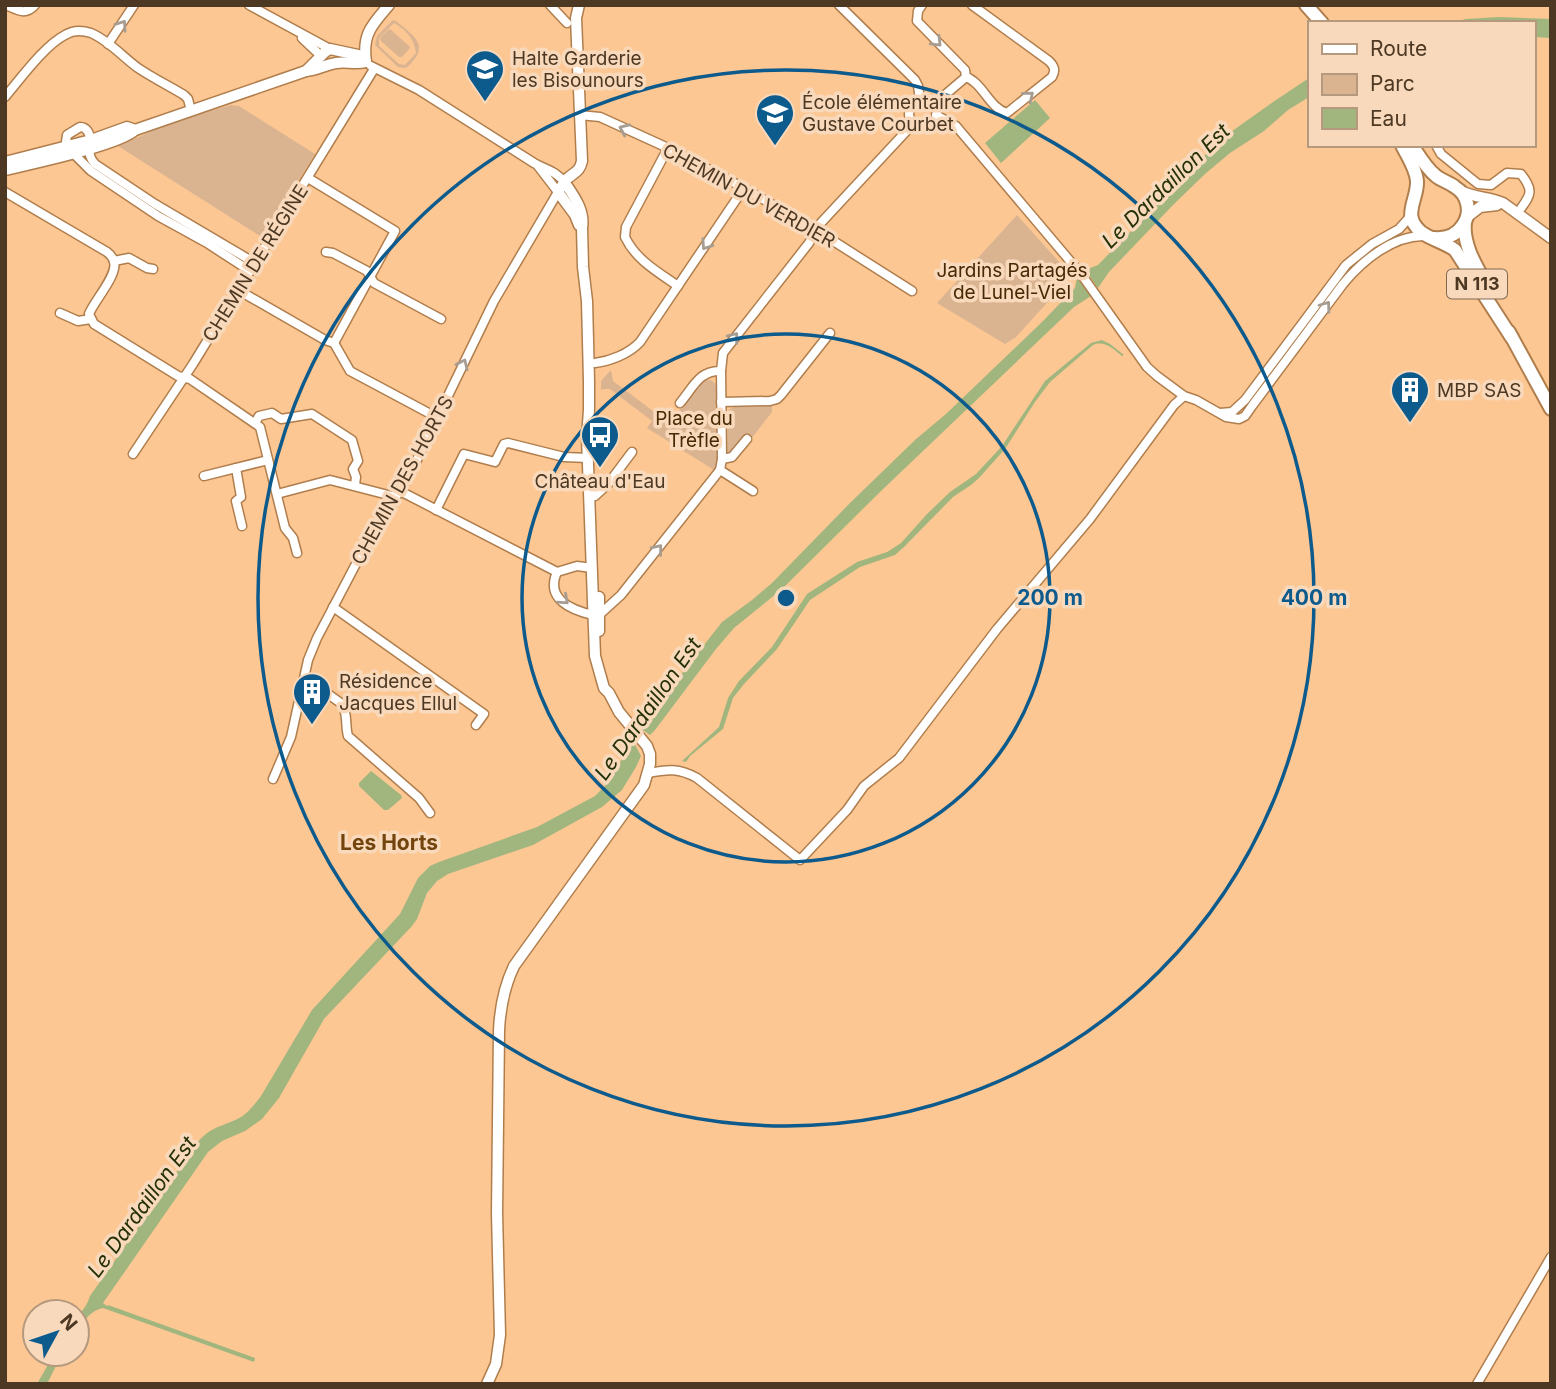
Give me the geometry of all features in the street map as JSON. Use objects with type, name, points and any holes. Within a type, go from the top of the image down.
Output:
[{"type":"main road","points":[[1306,5],[1320,21]]},
{"type":"main road","points":[[1403,147],[1416,173],[1417,184],[1410,212],[1416,226],[1431,237],[1441,239],[1453,235],[1466,219],[1466,199],[1452,184],[1435,181],[1425,185],[1414,197]]},
{"type":"main road","points":[[1413,147],[1427,167],[1443,181]]},
{"type":"main road","name":"N 113","points":[[1466,219],[1464,231],[1467,244],[1512,338],[1551,409]]},
{"type":"main road","name":"N 113","points":[[1431,237],[1455,250],[1512,338]]},
{"type":"street","points":[[6,5],[28,11],[35,5]]},
{"type":"street","points":[[108,44],[134,5]]},
{"type":"street","points":[[249,5],[295,31],[331,57],[370,66],[419,90],[538,166],[582,228]]},
{"type":"street","points":[[370,66],[365,48],[368,32],[389,5]]},
{"type":"street","points":[[550,5],[567,23]]},
{"type":"street","points":[[558,192],[581,166],[576,18],[579,5]]},
{"type":"street","points":[[839,5],[915,80],[919,100]]},
{"type":"street","points":[[922,5],[918,11],[918,21],[965,70],[966,77]]},
{"type":"street","points":[[966,77],[974,81],[999,110],[1007,113],[1055,72],[1054,65],[972,5]]},
{"type":"street","points":[[5,97],[42,54],[65,34],[83,31],[94,34],[143,71],[184,95],[191,111]]},
{"type":"street","points":[[5,162],[131,134],[135,130],[306,71],[313,71],[331,57]]},
{"type":"street","name":"CHEMIN DE RÉGINE","points":[[133,454],[308,178],[370,66]]},
{"type":"street","points":[[933,104],[966,77]]},
{"type":"street","points":[[927,100],[933,104],[936,115],[933,123],[925,127],[913,124],[909,112],[912,104],[927,100]]},
{"type":"street","name":"CHEMIN DU VERDIER","points":[[579,115],[600,117],[668,148],[744,188],[912,291]]},
{"type":"street","points":[[936,115],[956,125],[1081,274],[1147,367],[1184,396],[1234,419],[1245,416],[1343,284],[1360,266],[1382,249],[1394,244],[1412,237],[1431,237]]},
{"type":"street","points":[[596,615],[621,595],[720,470],[723,353],[809,243],[816,230],[913,124]]},
{"type":"street","points":[[80,127],[85,128],[89,132],[91,159],[252,267],[158,216],[91,171],[66,142],[67,135],[80,127]]},
{"type":"street","points":[[1437,147],[1441,154],[1478,184],[1492,185],[1507,173],[1521,174],[1529,185],[1529,196],[1515,212]]},
{"type":"street","points":[[668,148],[626,227],[625,237],[636,254],[678,286]]},
{"type":"street","points":[[5,170],[71,149]]},
{"type":"street","points":[[487,1384],[495,1364],[500,1335],[497,1213],[499,1031],[504,989],[514,966],[644,785],[650,754],[647,746],[618,712],[604,688],[594,656],[596,615],[592,496],[592,363],[583,267],[584,225],[579,207],[565,183],[548,168],[538,166]]},
{"type":"street","points":[[308,178],[395,231],[334,343]]},
{"type":"street","points":[[592,363],[612,359],[635,347],[744,188]]},
{"type":"street","points":[[1461,191],[1471,196],[1496,200],[1551,238]]},
{"type":"street","points":[[5,192],[107,252],[114,261],[113,272],[89,314],[98,328],[183,378],[190,379],[255,423],[261,430],[285,528],[293,538],[297,552]]},
{"type":"street","name":"CHEMIN DES HORTS","points":[[273,779],[290,737],[307,660],[317,638],[438,418],[494,301],[558,192]]},
{"type":"street","points":[[1466,219],[1475,210],[1488,205],[1501,205],[1515,212]]},
{"type":"street","points":[[1217,413],[1232,412],[1239,407],[1346,265],[1376,242],[1399,229],[1408,219],[1410,212]]},
{"type":"street","points":[[326,252],[367,271],[374,283],[441,319]]},
{"type":"street","points":[[114,261],[129,258],[153,269]]},
{"type":"street","points":[[238,290],[334,343],[350,371],[438,418]]},
{"type":"street","points":[[60,313],[78,321],[91,319]]},
{"type":"street","points":[[721,402],[776,399],[830,333]]},
{"type":"street","points":[[592,363],[588,458],[592,496]]},
{"type":"street","points":[[680,403],[704,375],[710,371],[721,371]]},
{"type":"street","points":[[648,773],[676,770],[697,778],[800,860],[847,810],[864,786],[898,758],[998,629],[1090,519],[1174,405],[1184,396]]},
{"type":"street","points":[[255,423],[259,415],[272,413],[281,419],[312,414],[352,440],[358,461],[353,469],[355,485]]},
{"type":"street","points":[[722,459],[732,457],[747,439]]},
{"type":"street","points":[[436,510],[464,454],[495,462],[504,444],[508,443],[564,457],[588,458]]},
{"type":"street","points":[[592,496],[608,484],[632,452]]},
{"type":"street","points":[[204,476],[268,460]]},
{"type":"street","points":[[236,468],[241,497],[236,501],[242,526]]},
{"type":"street","points":[[720,470],[753,491]]},
{"type":"street","points":[[277,494],[330,480],[398,494],[436,510],[556,572],[577,566],[595,570]]},
{"type":"street","points":[[556,572],[553,584],[557,597],[569,607],[596,615]]},
{"type":"street","points":[[333,607],[484,713],[476,725]]},
{"type":"street","points":[[304,679],[342,704],[345,708],[348,736],[419,798],[430,813]]},
{"type":"street","points":[[1477,1384],[1551,1257]]},
{"type":"green space","points":[[393,20],[396,21],[415,37],[418,54],[406,68],[398,67],[375,45],[377,36]],"holes":[[[394,23],[406,32],[415,48],[416,53],[405,65],[399,64],[379,46],[379,38]]]},
{"type":"green space","points":[[390,29],[410,48],[402,57],[381,41],[380,38]]},
{"type":"green space","points":[[231,105],[239,106],[315,154],[263,238],[118,146],[170,123]]},
{"type":"green space","name":"Jardins Partagés de Lunel-Viel","points":[[1017,215],[1069,273],[1055,285],[1055,294],[1016,337],[1005,344],[937,303]]},
{"type":"green space","name":"Place du Trèfle","points":[[611,370],[613,381],[657,414],[679,411],[702,381],[713,382],[717,391],[718,411],[714,470],[647,428],[652,421],[610,389],[601,390],[601,381]]},
{"type":"green space","points":[[772,406],[772,412],[751,439],[746,435],[731,454],[727,455],[728,410],[734,407]]},
{"type":"water","points":[[1551,19],[1551,38],[1535,37],[1535,21],[1458,21]]},
{"type":"water","points":[[1308,79],[1308,98],[1205,174],[1109,272],[1098,288],[1085,270],[1098,265],[1221,139]]},
{"type":"water","points":[[1035,100],[1050,118],[1001,163],[985,143]]},
{"type":"water","points":[[1077,277],[1091,296],[1074,307],[782,589],[734,628],[650,735],[641,729],[722,622],[772,583],[915,440],[1042,322],[1075,288]]},
{"type":"water","points":[[1102,340],[1124,355],[1105,344],[1093,345],[1050,382],[1005,449],[979,478],[953,497],[904,547],[895,555],[860,567],[810,600],[777,649],[733,698],[723,729],[686,762],[682,761],[719,727],[728,698],[739,681],[772,647],[807,594],[857,562],[887,552],[901,543],[927,514],[950,492],[976,474],[1002,446],[1045,381],[1091,343]]},
{"type":"water","points":[[632,739],[641,756],[622,790],[602,807],[533,845],[448,874],[437,881],[427,893],[412,926],[324,1019],[279,1098],[262,1119],[208,1152],[103,1303],[255,1358],[254,1362],[103,1308],[91,1313],[90,1296],[197,1143],[213,1130],[247,1113],[254,1105],[312,1010],[400,914],[418,878],[430,866],[439,862],[537,827],[595,796],[611,780]]},
{"type":"water","points":[[371,771],[401,795],[402,798],[388,810],[384,810],[359,786]]},
{"type":"water","points":[[46,1368],[55,1368],[47,1384],[37,1384]]},
{"type":"place","name":"Halte Garderie les Bisounours","points":[[485,103]]},
{"type":"place","name":"École élémentaire Gustave Courbet","points":[[775,147]]},
{"type":"place","name":"MBP SAS","points":[[1410,424]]},
{"type":"place","name":"Château d'Eau","points":[[600,469]]},
{"type":"place","name":"Résidence Jacques Ellul","points":[[312,726]]},
{"type":"district","name":"Les Horts","points":[[389,843]]},
{"type":"water label","name":"Le Dardaillon Est","points":[[1166,186]]},
{"type":"water label","name":"Le Dardaillon Est","points":[[648,709]]},
{"type":"water label","name":"Le Dardaillon Est","points":[[142,1207]]}]
